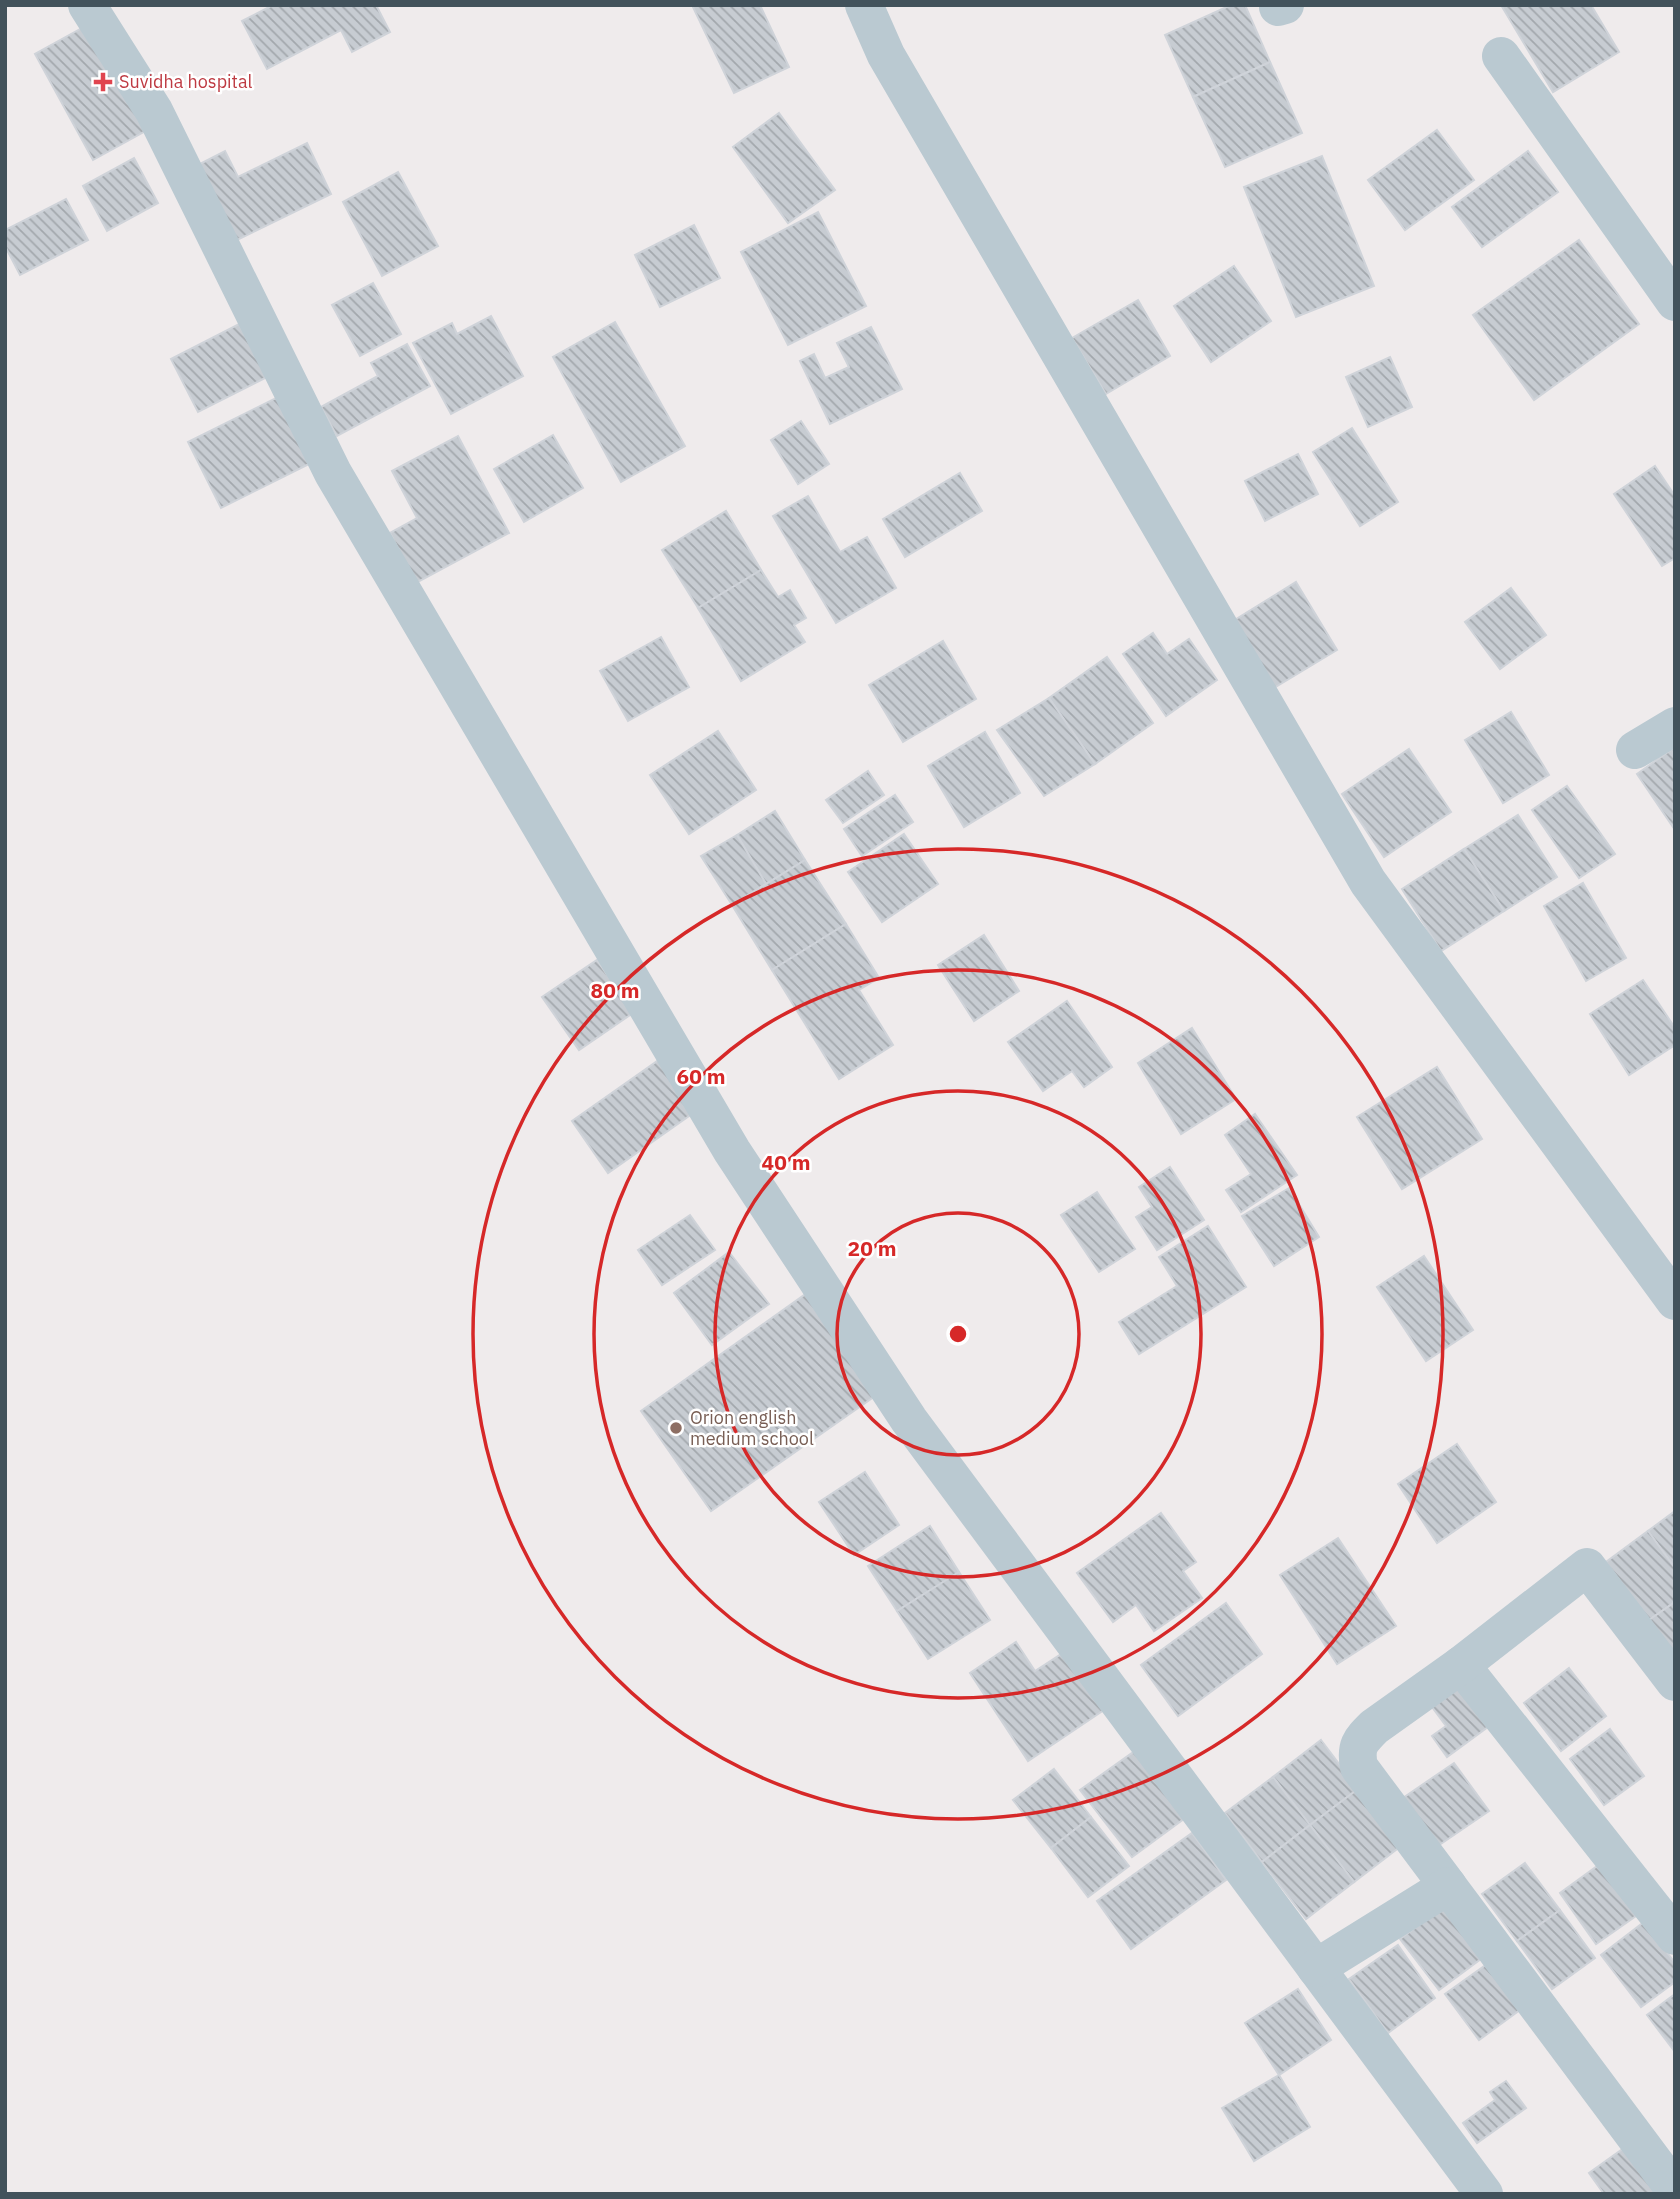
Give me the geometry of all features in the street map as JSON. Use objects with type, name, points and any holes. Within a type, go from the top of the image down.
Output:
[{"type":"street","points":[[87,5],[154,111],[334,473],[732,1151],[909,1420],[1484,2194]]},
{"type":"street","points":[[864,5],[886,55],[1368,882],[1675,1301]]},
{"type":"street","points":[[1500,56],[1675,302]]},
{"type":"street","points":[[1635,750],[1675,726]]},
{"type":"street","points":[[1675,1682],[1587,1567],[1461,1665],[1374,1727],[1362,1739],[1356,1753],[1359,1767],[1675,2190]]},
{"type":"street","points":[[1461,1665],[1675,1936]]},
{"type":"street","points":[[1316,1968],[1448,1886]]},
{"type":"building","points":[[273,5],[376,5],[390,32],[352,52],[341,30],[267,69],[242,21]]},
{"type":"building","points":[[692,5],[760,5],[789,67],[734,93]]},
{"type":"building","points":[[1231,5],[1245,5],[1270,62],[1193,97],[1165,35]]},
{"type":"building","points":[[1501,5],[1591,5],[1619,52],[1553,92]]},
{"type":"building","points":[[91,23],[149,129],[93,160],[35,54]]},
{"type":"building","points":[[1270,62],[1302,133],[1225,167],[1193,97]]},
{"type":"building","points":[[779,113],[835,190],[788,223],[733,147]]},
{"type":"building","points":[[1437,130],[1474,180],[1405,230],[1368,180]]},
{"type":"building","points":[[307,143],[331,194],[231,243],[194,167],[225,151],[238,177]]},
{"type":"building","points":[[1528,151],[1558,192],[1482,247],[1452,207]]},
{"type":"building","points":[[1322,156],[1374,286],[1296,317],[1244,187]]},
{"type":"building","points":[[134,158],[158,203],[107,231],[83,186]]},
{"type":"building","points":[[398,172],[438,246],[382,276],[343,202]]},
{"type":"building","points":[[66,199],[88,240],[20,275],[5,246],[5,230]]},
{"type":"building","points":[[818,212],[866,306],[788,345],[741,252]]},
{"type":"building","points":[[694,225],[720,278],[660,307],[635,255]]},
{"type":"building","points":[[1579,240],[1639,324],[1534,400],[1473,315]]},
{"type":"building","points":[[1234,266],[1271,321],[1211,362],[1174,306]]},
{"type":"building","points":[[373,283],[401,334],[360,356],[332,305]]},
{"type":"building","points":[[1138,300],[1170,356],[1106,394],[1072,338]]},
{"type":"building","points":[[491,316],[523,376],[451,414],[413,343],[452,323],[457,334]]},
{"type":"building","points":[[615,322],[685,446],[621,482],[553,357]]},
{"type":"building","points":[[239,324],[267,377],[198,412],[171,359]]},
{"type":"building","points":[[871,327],[902,389],[830,424],[800,361],[814,354],[825,378],[849,367],[837,343]]},
{"type":"building","points":[[407,344],[430,386],[337,436],[321,407],[378,376],[371,363]]},
{"type":"building","points":[[1390,357],[1412,407],[1368,427],[1346,377]]},
{"type":"building","points":[[282,395],[315,461],[221,508],[188,442]]},
{"type":"building","points":[[801,421],[829,464],[798,484],[771,440]]},
{"type":"building","points":[[1352,428],[1398,502],[1360,526],[1313,452]]},
{"type":"building","points":[[553,435],[583,488],[524,522],[494,469]]},
{"type":"building","points":[[458,436],[509,533],[416,583],[390,533],[417,518],[392,471]]},
{"type":"building","points":[[1298,454],[1318,494],[1265,521],[1245,481]]},
{"type":"building","points":[[1655,466],[1675,496],[1675,558],[1662,566],[1614,494]]},
{"type":"building","points":[[960,473],[982,511],[905,557],[883,519]]},
{"type":"building","points":[[808,496],[840,552],[867,537],[896,588],[836,623],[773,516]]},
{"type":"building","points":[[726,511],[761,570],[698,608],[662,550]]},
{"type":"building","points":[[761,570],[778,597],[790,590],[806,618],[794,625],[805,642],[741,681],[698,608]]},
{"type":"building","points":[[1296,582],[1337,650],[1269,691],[1228,624]]},
{"type":"building","points":[[1511,588],[1546,635],[1500,669],[1465,622]]},
{"type":"building","points":[[1153,633],[1167,654],[1189,639],[1217,680],[1166,716],[1123,654]]},
{"type":"building","points":[[661,637],[689,687],[628,721],[600,671]]},
{"type":"building","points":[[943,641],[976,699],[903,742],[869,685]]},
{"type":"building","points":[[1107,657],[1153,723],[1095,764],[1049,698]]},
{"type":"building","points":[[1049,698],[1095,764],[1044,796],[997,730]]},
{"type":"building","points":[[1511,712],[1549,775],[1503,803],[1465,740]]},
{"type":"building","points":[[718,731],[756,790],[689,834],[650,775]]},
{"type":"building","points":[[985,732],[1020,793],[964,827],[928,766]]},
{"type":"building","points":[[1675,747],[1675,830],[1637,774]]},
{"type":"building","points":[[1409,749],[1451,812],[1384,857],[1342,794]]},
{"type":"building","points":[[868,771],[884,795],[843,823],[826,800]]},
{"type":"building","points":[[1567,786],[1615,854],[1579,878],[1532,810]]},
{"type":"building","points":[[895,795],[913,822],[862,856],[844,829]]},
{"type":"building","points":[[775,811],[805,860],[766,884],[737,835]]},
{"type":"building","points":[[1518,815],[1557,877],[1504,911],[1464,849]]},
{"type":"building","points":[[904,834],[938,884],[882,922],[848,872]]},
{"type":"building","points":[[737,835],[766,884],[732,905],[701,856]]},
{"type":"building","points":[[1464,849],[1504,911],[1441,951],[1402,889]]},
{"type":"building","points":[[805,860],[846,924],[772,970],[732,905]]},
{"type":"building","points":[[1583,883],[1626,958],[1586,981],[1544,906]]},
{"type":"building","points":[[846,924],[879,978],[859,990],[893,1045],[839,1079],[772,970]]},
{"type":"building","points":[[984,935],[1019,991],[974,1021],[938,965]]},
{"type":"building","points":[[597,960],[633,1013],[579,1050],[542,997]]},
{"type":"building","points":[[1643,980],[1675,1028],[1675,1045],[1629,1075],[1590,1014]]},
{"type":"building","points":[[1067,1001],[1112,1067],[1084,1087],[1072,1071],[1043,1091],[1008,1042]]},
{"type":"building","points":[[1192,1028],[1236,1099],[1181,1134],[1138,1063]]},
{"type":"building","points":[[663,1057],[699,1109],[608,1173],[572,1121]]},
{"type":"building","points":[[1437,1067],[1482,1139],[1402,1189],[1357,1117]]},
{"type":"building","points":[[1255,1114],[1297,1175],[1241,1212],[1226,1190],[1251,1174],[1225,1135]]},
{"type":"building","points":[[1170,1167],[1204,1220],[1157,1250],[1136,1217],[1152,1207],[1139,1187]]},
{"type":"building","points":[[1289,1188],[1319,1237],[1274,1266],[1242,1216]]},
{"type":"building","points":[[1097,1192],[1135,1249],[1099,1272],[1061,1215]]},
{"type":"building","points":[[690,1215],[715,1250],[662,1285],[638,1250]]},
{"type":"building","points":[[1208,1226],[1246,1287],[1139,1354],[1119,1322],[1177,1286],[1159,1257]]},
{"type":"building","points":[[729,1252],[769,1304],[712,1345],[674,1293]]},
{"type":"building","points":[[1424,1256],[1473,1330],[1426,1361],[1377,1287]]},
{"type":"building","points":[[807,1293],[878,1394],[711,1511],[641,1411]]},
{"type":"building","points":[[1457,1444],[1496,1502],[1437,1543],[1398,1484]]},
{"type":"building","points":[[865,1472],[899,1525],[854,1555],[819,1502]]},
{"type":"building","points":[[1675,1511],[1675,1568],[1648,1531]]},
{"type":"building","points":[[1161,1513],[1196,1562],[1183,1571],[1202,1598],[1154,1631],[1136,1605],[1113,1622],[1077,1573]]},
{"type":"building","points":[[930,1526],[959,1572],[897,1611],[868,1566]]},
{"type":"building","points":[[1648,1531],[1675,1568],[1675,1602],[1649,1620],[1606,1562]]},
{"type":"building","points":[[1338,1538],[1396,1626],[1337,1664],[1280,1575]]},
{"type":"building","points":[[959,1572],[990,1620],[928,1659],[897,1611]]},
{"type":"building","points":[[1675,1602],[1675,1655],[1649,1620]]},
{"type":"building","points":[[1226,1603],[1262,1654],[1178,1716],[1141,1665]]},
{"type":"building","points":[[1016,1642],[1035,1671],[1069,1649],[1107,1708],[1028,1761],[970,1673]]},
{"type":"building","points":[[1569,1668],[1606,1716],[1561,1751],[1524,1703]]},
{"type":"building","points":[[1460,1681],[1492,1724],[1447,1757],[1432,1736],[1446,1726],[1429,1703]]},
{"type":"building","points":[[1610,1729],[1644,1776],[1604,1805],[1570,1759]]},
{"type":"building","points":[[1321,1740],[1358,1789],[1310,1825],[1273,1777]]},
{"type":"building","points":[[1146,1743],[1196,1810],[1132,1857],[1080,1790]]},
{"type":"building","points":[[1454,1763],[1489,1811],[1435,1848],[1400,1800]]},
{"type":"building","points":[[1054,1769],[1091,1817],[1051,1848],[1013,1800]]},
{"type":"building","points":[[1273,1777],[1310,1825],[1262,1862],[1225,1813]]},
{"type":"building","points":[[1358,1789],[1401,1846],[1354,1882],[1310,1825]]},
{"type":"building","points":[[1091,1817],[1129,1866],[1088,1897],[1051,1848]]},
{"type":"building","points":[[1310,1825],[1354,1882],[1306,1919],[1262,1862]]},
{"type":"building","points":[[1192,1833],[1226,1880],[1131,1949],[1097,1901]]},
{"type":"building","points":[[1525,1863],[1560,1910],[1517,1941],[1482,1894]]},
{"type":"building","points":[[1600,1864],[1636,1916],[1596,1944],[1560,1893]]},
{"type":"building","points":[[1450,1902],[1489,1953],[1439,1990],[1400,1939]]},
{"type":"building","points":[[1560,1910],[1595,1958],[1552,1989],[1517,1941]]},
{"type":"building","points":[[1644,1922],[1675,1963],[1675,1982],[1641,2007],[1601,1955]]},
{"type":"building","points":[[1398,1945],[1435,1998],[1388,2033],[1349,1979]]},
{"type":"building","points":[[1490,1962],[1524,2007],[1479,2040],[1445,1994]]},
{"type":"building","points":[[1298,1989],[1331,2040],[1279,2075],[1245,2023]]},
{"type":"building","points":[[1675,1994],[1675,2052],[1647,2015]]},
{"type":"building","points":[[1279,2075],[1310,2127],[1254,2161],[1222,2108]]},
{"type":"building","points":[[1506,2081],[1526,2108],[1477,2143],[1463,2123],[1495,2100],[1490,2092]]},
{"type":"building","points":[[1631,2143],[1665,2194],[1604,2194],[1589,2173]]},
{"type":"place","name":"Suvidha hospital","points":[[103,82]]},
{"type":"place","name":"Orion english medium school","points":[[676,1428]]}]
